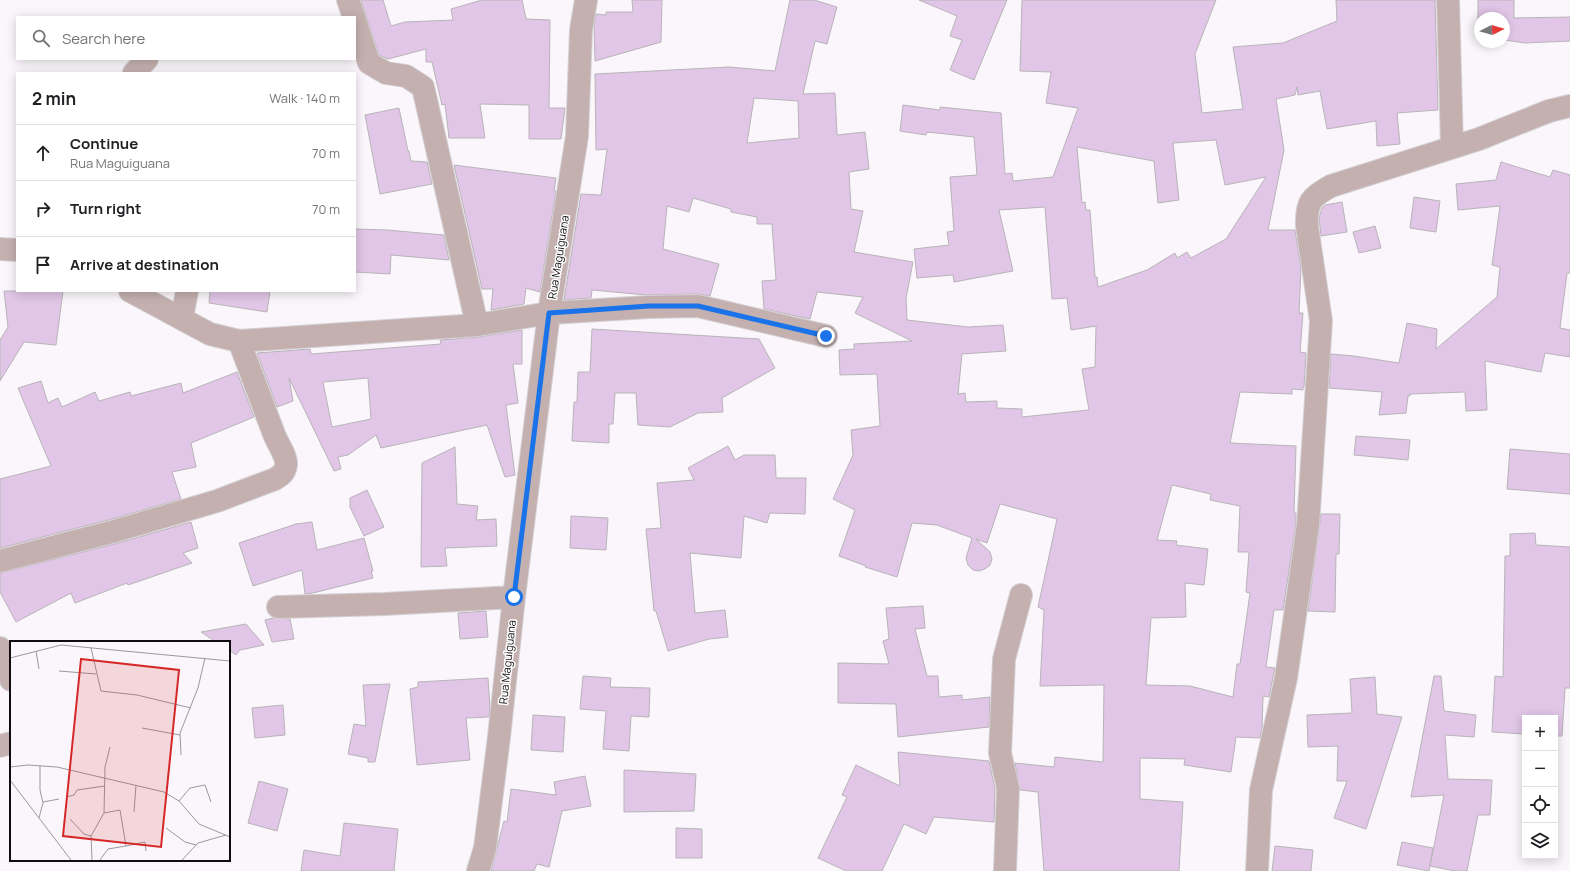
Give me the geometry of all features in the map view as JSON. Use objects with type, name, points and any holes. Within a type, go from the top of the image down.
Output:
[{"type":"street","points":[[348,0],[354,16]]},
{"type":"street","name":"Rua Maguiguana","points":[[478,871],[486,848],[514,597],[549,313],[577,136],[581,30],[586,0]]},
{"type":"street","points":[[1448,0],[1452,147]]},
{"type":"street","points":[[356,23],[369,63],[386,72],[406,76],[423,87],[477,326]]},
{"type":"street","points":[[135,72],[146,60]]},
{"type":"street","points":[[1257,871],[1261,790],[1286,678],[1308,525],[1321,321],[1306,226],[1306,213],[1310,202],[1317,194],[1331,186],[1479,139],[1549,111],[1570,106]]},
{"type":"street","points":[[0,249],[16,250]]},
{"type":"street","points":[[132,292],[210,334],[239,341],[477,326],[549,313],[649,306],[698,306],[826,336]]},
{"type":"street","points":[[182,318],[187,292]]},
{"type":"street","points":[[0,561],[115,532],[181,512],[275,480],[280,476],[284,472],[286,464],[284,456],[239,341]]},
{"type":"street","points":[[1005,871],[1008,788],[1000,753],[1004,659],[1022,595]]},
{"type":"street","points":[[278,607],[384,604],[514,597]]},
{"type":"street","points":[[0,648],[10,676]]},
{"type":"street","points":[[0,746],[10,743]]},
{"type":"building","points":[[361,0],[383,0],[391,26],[405,22],[453,20],[451,9],[482,0],[522,0],[526,19],[550,20],[549,108],[565,108],[561,139],[529,139],[529,105],[480,104],[485,138],[449,138],[445,104],[442,105],[432,62],[426,62],[426,49],[388,59],[379,55]]},
{"type":"building","points":[[632,0],[662,0],[661,42],[595,61],[594,25],[596,14],[606,15],[606,12],[633,12]]},
{"type":"building","points":[[790,0],[814,0],[837,7],[827,44],[815,41],[803,94],[835,93],[837,135],[865,132],[869,169],[849,172],[851,209],[863,211],[854,252],[913,262],[906,298],[907,320],[968,327],[1003,325],[1006,351],[962,354],[958,394],[965,393],[966,402],[997,401],[997,408],[1022,409],[1022,417],[1089,410],[1082,369],[1095,367],[1096,326],[1071,330],[1067,298],[1052,299],[1045,207],[999,210],[1013,271],[954,282],[953,275],[917,278],[914,249],[949,245],[947,232],[954,231],[950,177],[977,175],[974,137],[927,132],[926,135],[900,131],[903,105],[940,110],[940,107],[1001,113],[1005,174],[1012,173],[1013,181],[1053,177],[1078,108],[1046,103],[1051,72],[1020,71],[1022,0],[1216,0],[1195,54],[1202,113],[1243,109],[1233,47],[1283,43],[1337,21],[1336,0],[1435,0],[1438,110],[1397,113],[1400,144],[1377,146],[1376,121],[1327,129],[1320,91],[1298,95],[1297,87],[1295,95],[1276,99],[1284,150],[1268,230],[1295,230],[1301,268],[1299,313],[1303,313],[1300,352],[1306,353],[1304,387],[1303,390],[1292,389],[1292,394],[1240,392],[1230,443],[1296,446],[1294,513],[1296,513],[1296,524],[1283,610],[1274,610],[1266,667],[1275,668],[1269,697],[1263,696],[1262,730],[1260,738],[1236,737],[1231,772],[1184,765],[1185,759],[1140,758],[1140,799],[1183,802],[1179,871],[1044,871],[1038,792],[1020,790],[1015,763],[1054,767],[1055,757],[1103,762],[1104,685],[1040,686],[1044,610],[1038,607],[1057,519],[1000,504],[987,543],[976,539],[990,552],[992,559],[990,565],[979,571],[973,570],[968,565],[966,558],[972,538],[937,525],[912,523],[897,577],[865,567],[866,566],[839,556],[855,510],[833,499],[853,455],[851,430],[880,426],[877,374],[840,375],[839,350],[854,349],[854,344],[912,341],[855,313],[863,297],[817,292],[810,319],[764,309],[762,281],[776,280],[772,224],[757,224],[757,217],[731,212],[731,209],[693,198],[689,212],[667,206],[663,249],[719,264],[710,296],[698,294],[646,295],[592,290],[591,298],[564,300],[581,194],[601,195],[607,149],[596,150],[595,74],[729,67],[775,71]],"holes":[[[754,98],[798,101],[799,138],[747,143]],[[1216,140],[1225,185],[1266,177],[1226,239],[1191,258],[1187,252],[1177,258],[1175,253],[1147,270],[1098,287],[1097,277],[1095,277],[1090,210],[1086,210],[1085,202],[1082,203],[1077,147],[1154,161],[1158,203],[1179,200],[1173,143]],[[1172,485],[1211,494],[1210,500],[1240,506],[1238,552],[1249,552],[1246,592],[1250,593],[1240,664],[1237,664],[1233,697],[1190,686],[1146,685],[1151,618],[1186,617],[1185,583],[1204,585],[1208,549],[1176,545],[1177,541],[1157,540]]]},
{"type":"building","points":[[919,0],[1007,0],[974,80],[950,70],[962,40],[950,36],[957,16]]},
{"type":"building","points":[[1478,0],[1514,0],[1514,18],[1570,17],[1570,41],[1525,43],[1510,41],[1510,12],[1478,12]]},
{"type":"building","points":[[399,108],[411,161],[427,162],[432,184],[380,194],[365,115]]},
{"type":"building","points":[[1501,162],[1550,177],[1553,170],[1570,175],[1570,273],[1567,273],[1560,328],[1570,330],[1570,357],[1545,353],[1541,372],[1485,361],[1487,410],[1466,411],[1465,392],[1410,394],[1410,396],[1408,396],[1406,413],[1379,415],[1382,392],[1329,388],[1331,354],[1399,363],[1407,323],[1437,329],[1436,349],[1497,297],[1500,267],[1492,265],[1500,206],[1458,210],[1456,184],[1496,180]]},
{"type":"building","points":[[454,165],[556,178],[554,191],[556,191],[540,292],[526,288],[524,304],[491,310],[493,289],[482,289]]},
{"type":"building","points":[[1414,197],[1440,201],[1436,232],[1410,228]]},
{"type":"building","points":[[1342,202],[1347,232],[1321,236],[1319,218],[1322,208],[1325,205]]},
{"type":"building","points":[[1375,226],[1381,248],[1359,253],[1353,232]]},
{"type":"building","points":[[356,229],[444,235],[449,260],[391,255],[390,274],[356,272]]},
{"type":"building","points":[[4,291],[63,292],[56,345],[24,342],[0,381],[0,340],[8,327]]},
{"type":"building","points":[[210,292],[270,292],[267,312],[209,303]]},
{"type":"building","points":[[592,329],[759,339],[775,368],[722,398],[723,412],[698,413],[670,427],[638,425],[636,393],[615,393],[613,424],[609,424],[609,443],[572,441],[574,402],[577,402],[578,372],[590,372]]},
{"type":"building","points":[[522,330],[522,364],[513,364],[518,403],[506,405],[515,475],[505,477],[487,425],[381,448],[376,435],[348,455],[338,457],[341,469],[334,471],[289,378],[293,401],[277,407],[257,353],[310,349],[311,354],[441,344],[440,340],[478,337]],"holes":[[[368,378],[371,419],[332,427],[323,382]]]},
{"type":"building","points":[[237,372],[254,417],[191,443],[196,467],[172,472],[181,499],[112,519],[0,548],[0,479],[51,466],[18,388],[41,381],[48,403],[58,398],[62,407],[95,392],[99,401],[130,392],[131,396],[181,383],[183,393]]},
{"type":"building","points":[[1356,436],[1410,440],[1408,460],[1354,455]]},
{"type":"building","points":[[728,446],[735,460],[744,455],[775,455],[776,478],[806,478],[805,514],[770,513],[767,523],[744,516],[741,558],[690,553],[695,613],[725,610],[728,637],[709,639],[668,651],[656,611],[654,611],[646,529],[661,528],[657,483],[694,480],[688,468]]},
{"type":"building","points":[[455,447],[457,504],[478,506],[476,520],[496,519],[497,546],[445,548],[447,566],[421,567],[422,463]]},
{"type":"building","points":[[1510,449],[1570,454],[1570,494],[1507,489]]},
{"type":"building","points":[[367,490],[384,527],[364,536],[350,507],[350,498]]},
{"type":"building","points":[[1321,514],[1340,514],[1339,554],[1336,554],[1335,612],[1308,611]]},
{"type":"building","points":[[571,516],[608,518],[606,550],[570,548]]},
{"type":"building","points":[[191,522],[198,548],[183,553],[192,563],[128,585],[127,583],[75,603],[71,593],[16,622],[0,592],[0,573],[118,543]]},
{"type":"building","points":[[312,522],[317,550],[364,538],[373,571],[371,571],[373,578],[305,594],[302,570],[253,586],[239,543],[296,524]]},
{"type":"building","points":[[1535,533],[1536,545],[1570,547],[1570,688],[1565,688],[1562,736],[1558,736],[1558,715],[1522,715],[1522,734],[1492,732],[1495,676],[1503,677],[1505,556],[1510,556],[1510,534]]},
{"type":"building","points":[[923,606],[925,628],[915,629],[927,676],[938,676],[939,697],[962,695],[962,700],[990,697],[989,727],[898,737],[896,704],[838,703],[838,663],[889,664],[883,641],[889,639],[886,608]]},
{"type":"building","points":[[486,611],[488,637],[460,639],[458,613]]},
{"type":"building","points":[[273,618],[290,619],[294,639],[272,642],[265,620]]},
{"type":"building","points":[[246,624],[264,645],[240,650],[236,655],[230,651],[230,641],[214,641],[201,632]]},
{"type":"building","points":[[583,676],[611,678],[610,687],[650,688],[649,717],[631,716],[629,751],[603,749],[606,711],[580,709]]},
{"type":"building","points":[[1434,676],[1441,676],[1444,711],[1476,715],[1474,737],[1445,735],[1448,779],[1492,780],[1490,815],[1478,815],[1467,871],[1455,871],[1430,866],[1444,795],[1411,797]]},
{"type":"building","points":[[1375,677],[1377,714],[1402,717],[1366,829],[1334,818],[1347,781],[1337,781],[1338,746],[1308,747],[1307,715],[1352,713],[1350,679]]},
{"type":"building","points":[[488,678],[490,707],[489,717],[466,718],[470,760],[417,765],[410,689],[418,687],[418,682]]},
{"type":"building","points":[[390,684],[375,762],[368,762],[368,758],[348,754],[354,724],[366,726],[363,685]]},
{"type":"building","points":[[283,705],[285,735],[255,738],[252,708]]},
{"type":"building","points":[[533,715],[565,717],[563,752],[531,750]]},
{"type":"building","points":[[898,752],[989,761],[995,789],[994,822],[934,817],[926,834],[904,824],[882,871],[846,871],[818,858],[847,797],[842,795],[856,765],[900,786]]},
{"type":"building","points":[[624,770],[696,774],[694,811],[624,812]]},
{"type":"building","points":[[585,776],[591,806],[562,811],[549,867],[537,864],[534,871],[491,871],[504,821],[507,822],[511,789],[556,795],[554,782]]},
{"type":"building","points":[[259,781],[288,789],[277,831],[248,823]]},
{"type":"building","points":[[344,823],[398,829],[394,871],[301,871],[304,850],[340,856]]},
{"type":"building","points":[[676,828],[702,829],[702,858],[676,858]]},
{"type":"building","points":[[1402,842],[1433,848],[1429,871],[1397,865]]},
{"type":"building","points":[[1275,846],[1313,850],[1311,871],[1272,871]]},
{"type":"route","points":[[514,597],[549,313],[649,306],[698,306],[826,336]]}]
